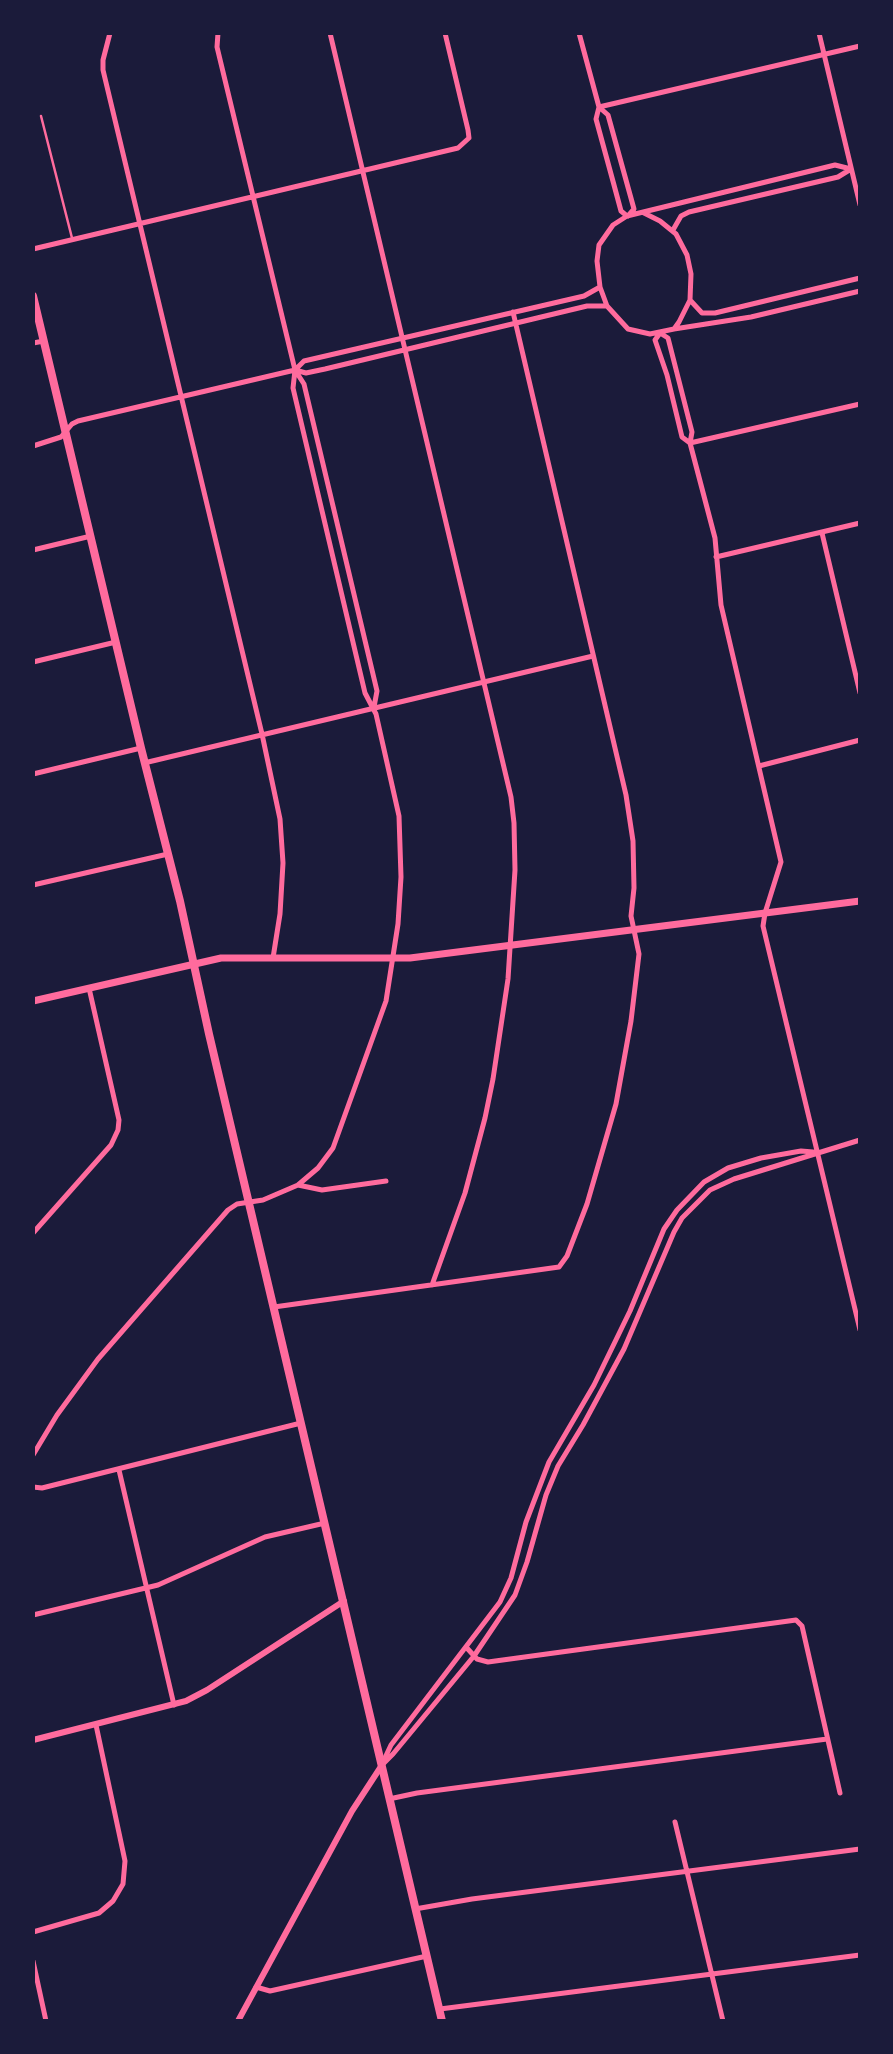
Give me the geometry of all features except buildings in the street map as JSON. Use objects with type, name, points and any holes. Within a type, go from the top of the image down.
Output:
[{"type":"main road","points":[[33,296],[168,854],[442,2021]]},
{"type":"main road","points":[[33,1001],[222,958],[382,960],[860,901]]},
{"type":"street","points":[[110,33],[103,70],[262,734],[282,834],[281,897],[273,958]]},
{"type":"street","points":[[218,33],[218,47],[252,197],[295,370],[304,384],[377,691],[374,707]]},
{"type":"street","points":[[330,33],[511,797],[514,823],[515,870],[503,1018],[485,1118],[465,1193],[432,1285]]},
{"type":"street","points":[[33,249],[458,148],[469,138],[445,33]]},
{"type":"street","points":[[579,33],[598,107],[596,119],[621,211],[627,216],[644,214],[835,164],[851,169]]},
{"type":"street","points":[[819,33],[860,205]]},
{"type":"street","points":[[598,107],[860,46]]},
{"type":"street","points":[[598,107],[608,115],[634,209],[613,225],[601,239],[597,256],[600,287],[607,306],[628,329],[646,334],[660,333],[751,317],[860,291]]},
{"type":"street","points":[[673,230],[681,216],[689,212],[838,177],[851,169]]},
{"type":"street","points":[[614,185],[626,182]]},
{"type":"street","points":[[744,187],[747,198]]},
{"type":"street","points":[[644,214],[673,230],[689,261],[692,283],[690,300],[674,329]]},
{"type":"street","points":[[690,300],[696,309],[709,314],[860,278]]},
{"type":"street","points":[[33,1455],[57,1415],[98,1359],[228,1210],[237,1204],[283,1193],[298,1185],[318,1168],[340,1135],[389,989],[401,877],[399,816],[374,707],[365,693],[312,471],[293,388],[295,370],[304,361],[584,296],[600,287]]},
{"type":"street","points":[[748,305],[751,317]]},
{"type":"street","points":[[33,446],[55,440],[78,421],[295,370],[306,373],[587,306],[607,306]]},
{"type":"street","points":[[274,1307],[552,1269],[563,1263],[594,1185],[618,1093],[636,990],[639,954],[631,916],[634,860],[630,820],[513,312]]},
{"type":"street","points":[[660,333],[668,338],[692,432],[690,443],[715,538],[721,605],[781,862],[763,926],[860,1330]]},
{"type":"street","points":[[660,333],[655,340],[667,375],[682,437],[690,443],[860,404]]},
{"type":"street","points":[[33,343],[44,341]]},
{"type":"street","points":[[667,375],[677,373]]},
{"type":"street","points":[[312,471],[323,469]]},
{"type":"street","points":[[716,557],[860,523]]},
{"type":"street","points":[[822,533],[860,693]]},
{"type":"street","points":[[33,550],[91,536]]},
{"type":"street","points":[[345,606],[356,604]]},
{"type":"street","points":[[33,662],[116,642]]},
{"type":"street","points":[[144,763],[593,656]]},
{"type":"street","points":[[759,766],[860,740]]},
{"type":"street","points":[[33,774],[141,748]]},
{"type":"street","points":[[33,885],[168,854]]},
{"type":"street","points":[[33,1233],[111,1145],[118,1130],[119,1119],[89,988]]},
{"type":"street","points":[[382,1765],[474,1656],[515,1595],[542,1505],[558,1466],[624,1349],[674,1232],[692,1206],[710,1190],[734,1179],[860,1140]]},
{"type":"street","points":[[238,2021],[352,1811],[382,1765],[391,1745],[500,1602],[511,1578],[526,1522],[549,1462],[615,1344],[664,1229],[677,1210],[704,1182],[728,1168],[761,1158],[801,1151],[816,1152]]},
{"type":"street","points":[[298,1185],[322,1190],[386,1181]]},
{"type":"street","points":[[615,1344],[624,1349]]},
{"type":"street","points":[[33,1487],[43,1488],[119,1470],[302,1423]]},
{"type":"street","points":[[119,1470],[174,1705]]},
{"type":"street","points":[[33,1615],[158,1585],[264,1537],[325,1523]]},
{"type":"street","points":[[33,1740],[174,1705],[207,1690],[344,1601]]},
{"type":"street","points":[[466,1647],[477,1660],[488,1662],[792,1620],[799,1622],[840,1793]]},
{"type":"street","points":[[33,1932],[99,1913],[113,1901],[123,1884],[125,1861],[96,1725]]},
{"type":"street","points":[[389,1799],[417,1793],[827,1739]]},
{"type":"street","points":[[674,1822],[723,2021]]},
{"type":"street","points":[[415,1909],[860,1849]]},
{"type":"street","points":[[440,2009],[860,1955]]},
{"type":"street","points":[[257,1987],[270,1991],[428,1956]]},
{"type":"street","points":[[33,1961],[46,2021]]},
{"type":"lane","points":[[40,116],[69,233],[74,241]]}]
